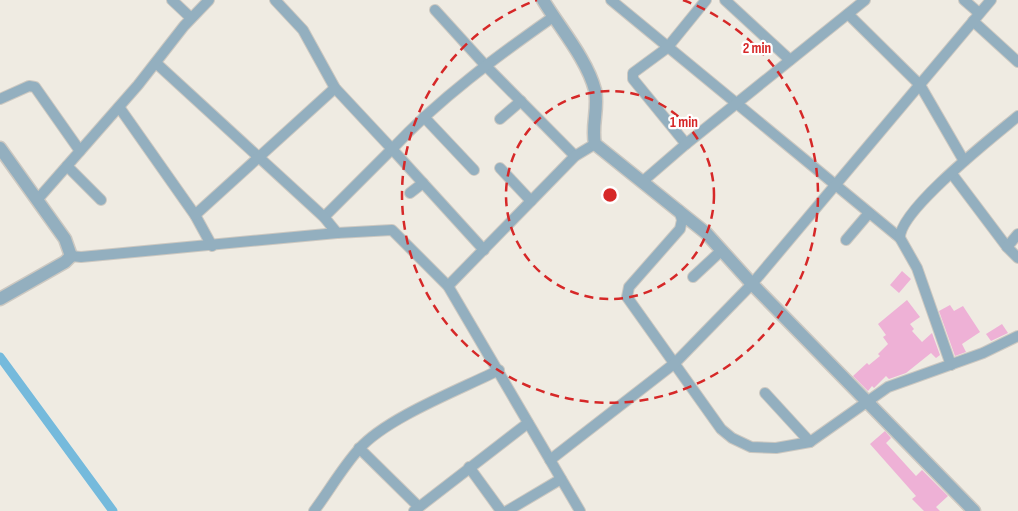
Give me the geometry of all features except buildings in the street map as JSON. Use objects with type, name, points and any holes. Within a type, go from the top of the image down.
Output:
[{"type":"street","points":[[172,0],[191,18]]},
{"type":"street","points":[[36,200],[156,63],[184,26],[209,0]]},
{"type":"street","points":[[275,0],[306,35],[335,88],[484,250]]},
{"type":"street","points":[[543,0],[592,82],[596,104],[593,132],[595,144],[706,232],[752,284],[974,511]]},
{"type":"street","points":[[610,0],[900,238],[917,268],[951,365]]},
{"type":"street","points":[[686,144],[634,79],[635,71],[667,48],[706,0]]},
{"type":"street","points":[[724,0],[790,60]]},
{"type":"street","points":[[642,182],[686,144],[865,0]]},
{"type":"street","points":[[964,0],[976,17],[1018,62]]},
{"type":"street","points":[[550,460],[675,363],[752,284],[990,0]]},
{"type":"street","points":[[435,10],[485,65],[575,156]]},
{"type":"street","points":[[848,14],[920,85],[964,161]]},
{"type":"street","points":[[324,217],[424,117],[485,65],[553,17]]},
{"type":"street","points":[[156,63],[324,217],[337,233]]},
{"type":"street","points":[[0,99],[29,86],[35,87],[80,151]]},
{"type":"street","points":[[195,215],[335,88]]},
{"type":"street","points":[[500,119],[521,101]]},
{"type":"street","points":[[119,106],[195,215],[212,246]]},
{"type":"street","points":[[900,238],[901,229],[913,209],[964,161],[1018,116]]},
{"type":"street","points":[[424,117],[474,170]]},
{"type":"street","points":[[448,286],[575,156],[595,144]]},
{"type":"street","points":[[0,148],[65,239],[71,256]]},
{"type":"street","points":[[67,166],[101,200]]},
{"type":"street","points":[[500,168],[531,201]]},
{"type":"street","points":[[952,174],[1007,247],[1018,258]]},
{"type":"street","points":[[410,193],[422,182]]},
{"type":"street","points":[[679,210],[682,220],[680,229],[629,287],[627,297],[721,429],[742,444],[751,447],[776,448],[810,442],[898,382],[951,365],[1018,336]]},
{"type":"street","points":[[846,240],[868,213]]},
{"type":"street","points":[[71,256],[81,257],[337,233],[392,230],[448,286],[580,511]]},
{"type":"street","points":[[1007,247],[1018,234]]},
{"type":"street","points":[[693,277],[722,250]]},
{"type":"street","points":[[0,299],[65,262],[71,256]]},
{"type":"street","points":[[314,511],[359,448],[394,422],[499,370]]},
{"type":"street","points":[[765,393],[810,442]]},
{"type":"street","points":[[359,448],[416,509],[528,423]]},
{"type":"street","points":[[469,467],[501,511]]},
{"type":"street","points":[[507,511],[561,479]]},
{"type":"waterway","points":[[0,357],[113,511]]}]
